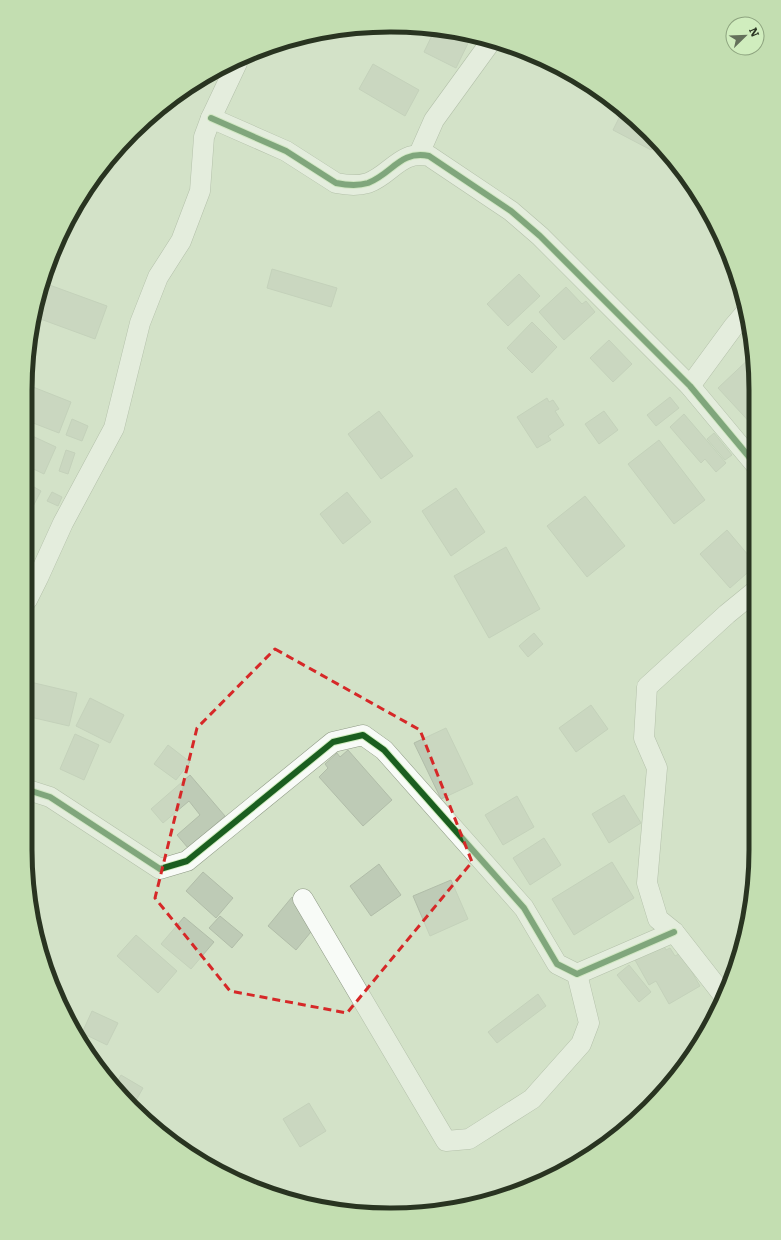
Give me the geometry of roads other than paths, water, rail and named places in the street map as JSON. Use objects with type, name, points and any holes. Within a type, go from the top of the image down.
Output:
[{"type":"street","points":[[419,154],[434,120],[488,46]]},
{"type":"street","points":[[32,589],[63,523],[114,428],[140,324],[158,277],[181,241],[200,191],[204,137],[211,118],[235,68]]},
{"type":"street","points":[[211,118],[286,152],[313,167],[336,183],[367,183],[380,176],[405,158],[419,154],[429,156],[511,211],[540,236],[690,386],[749,457]]},
{"type":"street","points":[[690,386],[741,318]]},
{"type":"street","points":[[720,991],[674,932],[658,919],[647,883],[657,768],[644,738],[647,687],[727,614],[749,596]]},
{"type":"street","points":[[32,791],[50,797],[160,869],[187,861],[333,742],[362,735],[384,750],[524,908],[556,964],[577,974],[674,932]]},
{"type":"street","points":[[303,899],[446,1141],[469,1139],[532,1099],[581,1044],[589,1023],[577,974]]}]
